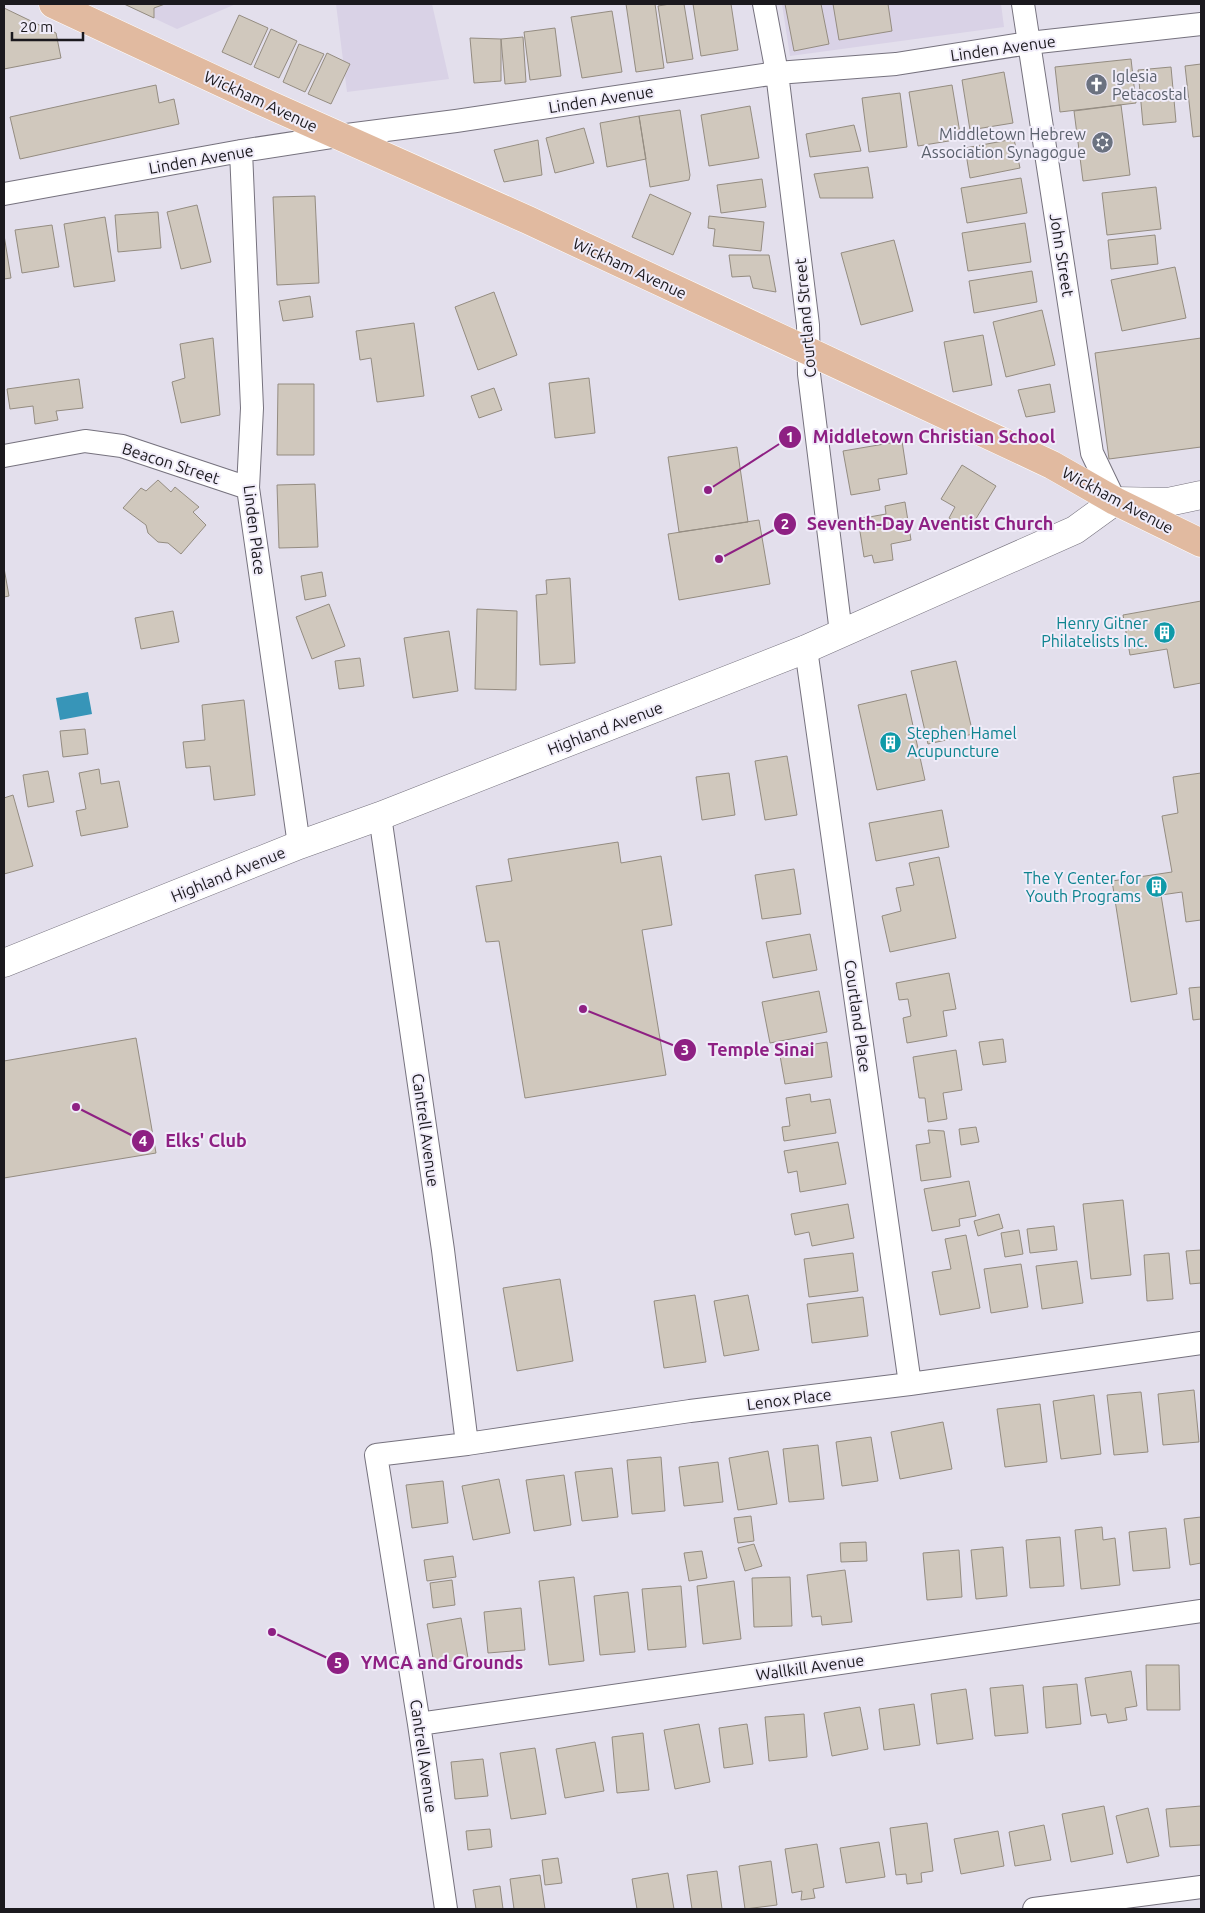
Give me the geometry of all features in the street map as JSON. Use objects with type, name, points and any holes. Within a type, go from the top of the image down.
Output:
[{"type":"main road","name":"Wickham Avenue","points":[[54,4],[339,136],[528,220],[1052,465],[1115,501],[1201,543]]},
{"type":"street","name":"Courtland Street","points":[[764,4],[777,72],[808,325],[809,374],[841,633]]},
{"type":"street","name":"John Street","points":[[1023,4],[1092,454],[1115,501]]},
{"type":"street","name":"Linden Avenue","points":[[4,194],[241,151],[456,121],[777,72],[896,64],[1029,42],[1201,24]]},
{"type":"street","name":"Linden Place","points":[[241,151],[252,408],[248,488],[299,845]]},
{"type":"street","name":"Beacon Street","points":[[4,456],[85,441],[122,446],[248,488]]},
{"type":"street","points":[[1115,501],[1175,501],[1201,495]]},
{"type":"street","name":"Highland Avenue","points":[[4,963],[299,845],[380,816],[806,649],[1074,530],[1115,501]]},
{"type":"street","name":"Courtland Place","points":[[806,649],[910,1384]]},
{"type":"street","name":"Cantrell Avenue","points":[[380,816],[443,1250],[467,1444]]},
{"type":"street","name":"Lenox Place","points":[[376,1455],[1201,1343]]},
{"type":"street","name":"Cantrell Avenue","points":[[376,1455],[419,1724],[446,1909]]},
{"type":"street","name":"Wallkill Avenue","points":[[419,1724],[1201,1611]]},
{"type":"street","points":[[1034,1909],[1201,1887]]},
{"type":"shaded area","points":[[124,4],[236,4],[177,29]]},
{"type":"shaded area","points":[[336,4],[432,4],[449,79],[347,92]]},
{"type":"shaded area","points":[[782,4],[1001,4],[1004,27],[790,56]]},
{"type":"water","points":[[88,692],[92,714],[60,720],[56,698]]},
{"type":"building","points":[[124,4],[165,4],[154,8],[154,18]]},
{"type":"building","points":[[626,4],[655,4],[664,68],[636,72]]},
{"type":"building","points":[[684,4],[693,59],[667,63],[658,6]]},
{"type":"building","points":[[693,4],[731,4],[738,50],[701,56]]},
{"type":"building","points":[[785,4],[821,4],[829,44],[794,51]]},
{"type":"building","points":[[833,4],[888,4],[892,31],[839,40]]},
{"type":"building","points":[[4,8],[56,33],[61,58],[4,69]]},
{"type":"building","points":[[612,11],[622,72],[582,78],[571,17]]},
{"type":"building","points":[[239,15],[268,28],[251,65],[222,52]]},
{"type":"building","points":[[555,28],[561,76],[530,80],[524,32]]},
{"type":"building","points":[[271,29],[297,41],[279,78],[254,67]]},
{"type":"building","points":[[523,37],[526,82],[505,84],[501,39]]},
{"type":"building","points":[[470,38],[501,39],[501,81],[474,83]]},
{"type":"building","points":[[299,44],[324,54],[305,92],[283,82]]},
{"type":"building","points":[[327,53],[350,64],[331,104],[308,94]]},
{"type":"building","name":"Iglesia Petacostal","points":[[1131,59],[1136,103],[1060,112],[1055,67]]},
{"type":"building","points":[[1201,64],[1201,136],[1193,137],[1185,66]]},
{"type":"building","points":[[1171,67],[1176,122],[1143,125],[1138,70]]},
{"type":"building","points":[[1004,72],[1013,123],[970,130],[962,80]]},
{"type":"building","points":[[156,85],[159,103],[174,99],[179,124],[20,159],[10,117]]},
{"type":"building","points":[[952,85],[961,139],[918,146],[909,92]]},
{"type":"building","points":[[900,93],[907,147],[869,152],[862,98]]},
{"type":"building","name":"Middletown Hebrew Association Synagogue","points":[[1121,105],[1130,175],[1083,181],[1074,111]]},
{"type":"building","points":[[750,106],[759,158],[709,166],[701,115]]},
{"type":"building","points":[[680,110],[690,175],[689,180],[650,187],[639,116]]},
{"type":"building","points":[[639,116],[646,159],[607,167],[600,123]]},
{"type":"building","points":[[854,125],[861,151],[810,157],[806,134]]},
{"type":"building","points":[[584,128],[594,163],[555,173],[546,138]]},
{"type":"building","points":[[1014,139],[1020,168],[970,178],[965,148]]},
{"type":"building","points":[[538,140],[542,175],[504,182],[494,150]]},
{"type":"building","points":[[868,167],[873,198],[820,198],[814,174]]},
{"type":"building","points":[[1021,178],[1027,213],[967,223],[961,188]]},
{"type":"building","points":[[762,179],[766,207],[721,213],[717,185]]},
{"type":"building","points":[[1156,187],[1161,229],[1107,235],[1102,193]]},
{"type":"building","points":[[650,194],[691,213],[673,255],[632,237]]},
{"type":"building","points":[[315,196],[319,283],[277,285],[273,197]]},
{"type":"building","points":[[197,205],[211,262],[181,269],[167,212]]},
{"type":"building","points":[[158,212],[161,248],[118,252],[115,215]]},
{"type":"building","points":[[709,216],[764,222],[761,251],[713,246],[715,229],[708,228]]},
{"type":"building","points":[[105,217],[115,281],[74,287],[64,224]]},
{"type":"building","points":[[1025,223],[1031,262],[968,271],[962,233]]},
{"type":"building","points":[[52,225],[59,267],[22,273],[15,230]]},
{"type":"building","points":[[4,235],[11,278],[4,279]]},
{"type":"building","points":[[1155,235],[1158,264],[1111,269],[1108,240]]},
{"type":"building","points":[[894,240],[913,311],[861,325],[841,253]]},
{"type":"building","points":[[729,255],[769,255],[776,292],[753,288],[750,276],[732,277]]},
{"type":"building","points":[[1175,267],[1186,318],[1122,331],[1111,280]]},
{"type":"building","points":[[1032,271],[1037,302],[974,313],[969,281]]},
{"type":"building","points":[[494,292],[517,355],[478,370],[455,307]]},
{"type":"building","points":[[310,296],[313,317],[283,321],[279,301]]},
{"type":"building","points":[[1042,310],[1055,365],[1006,377],[993,322]]},
{"type":"building","points":[[414,323],[424,396],[377,402],[371,358],[360,360],[356,331]]},
{"type":"building","points":[[983,335],[992,385],[953,392],[944,342]]},
{"type":"building","points":[[213,338],[220,415],[181,423],[172,382],[185,378],[180,344]]},
{"type":"building","points":[[1201,338],[1201,447],[1109,459],[1095,353]]},
{"type":"building","points":[[589,378],[595,433],[555,438],[549,383]]},
{"type":"building","points":[[79,379],[83,408],[56,411],[58,420],[35,424],[33,406],[10,409],[7,389]]},
{"type":"building","points":[[278,384],[314,384],[314,455],[277,455]]},
{"type":"building","points":[[1050,384],[1055,412],[1026,417],[1018,390]]},
{"type":"building","points":[[494,388],[502,410],[479,418],[471,396]]},
{"type":"building","points":[[902,441],[907,474],[878,479],[880,490],[851,495],[843,451]]},
{"type":"building","points":[[737,447],[748,522],[679,532],[668,457]]},
{"type":"building","points":[[962,465],[996,486],[969,530],[949,518],[955,507],[941,499]]},
{"type":"building","points":[[158,480],[171,492],[175,487],[199,507],[193,512],[206,525],[181,554],[168,543],[158,542],[148,533],[146,525],[123,508],[141,488],[146,491]]},
{"type":"building","points":[[315,484],[318,547],[279,548],[277,485]]},
{"type":"building","points":[[905,502],[911,540],[891,544],[893,560],[874,563],[872,555],[864,557],[858,519],[886,514],[885,506]]},
{"type":"building","points":[[759,520],[770,584],[679,600],[668,534]]},
{"type":"building","points":[[4,568],[9,596],[4,597]]},
{"type":"building","points":[[322,572],[326,596],[305,600],[301,576]]},
{"type":"building","points":[[570,578],[575,663],[540,665],[536,595],[547,594],[546,580]]},
{"type":"building","name":"Henry Gitner Philatelists Inc.","points":[[1201,601],[1201,683],[1174,688],[1167,649],[1130,655],[1123,615]]},
{"type":"building","points":[[329,604],[345,646],[312,659],[296,617]]},
{"type":"building","points":[[477,609],[517,611],[516,690],[475,689]]},
{"type":"building","points":[[173,611],[179,642],[141,649],[135,618]]},
{"type":"building","points":[[449,631],[458,691],[413,698],[404,638]]},
{"type":"building","points":[[360,658],[364,686],[339,689],[335,661]]},
{"type":"building","points":[[956,661],[973,734],[928,744],[911,671]]},
{"type":"building","name":"Stephen Hamel Acupuncture","points":[[906,694],[925,780],[877,790],[858,705]]},
{"type":"building","points":[[244,700],[255,795],[214,800],[210,766],[186,768],[183,742],[205,740],[202,705]]},
{"type":"building","points":[[85,729],[88,754],[63,757],[60,731]]},
{"type":"building","points":[[787,756],[797,815],[765,820],[755,761]]},
{"type":"building","points":[[99,769],[101,784],[119,781],[128,827],[81,836],[76,811],[86,809],[79,773]]},
{"type":"building","points":[[48,771],[54,802],[28,807],[23,775]]},
{"type":"building","points":[[729,773],[735,815],[702,820],[696,777]]},
{"type":"building","name":"The Y Center for Youth Programs","points":[[1201,773],[1201,920],[1186,922],[1182,892],[1161,895],[1177,994],[1131,1002],[1112,881],[1172,872],[1162,816],[1178,813],[1173,777]]},
{"type":"building","points":[[13,795],[33,866],[4,874],[4,798]]},
{"type":"building","points":[[942,810],[949,847],[876,861],[869,823]]},
{"type":"building","points":[[618,842],[621,863],[661,856],[672,925],[642,930],[666,1075],[525,1098],[499,941],[486,942],[476,886],[512,881],[508,859]]},
{"type":"building","points":[[939,857],[956,938],[890,952],[882,916],[901,911],[896,888],[914,885],[909,863]]},
{"type":"building","points":[[794,869],[801,914],[762,919],[755,875]]},
{"type":"building","points":[[810,934],[817,970],[773,978],[766,942]]},
{"type":"building","points":[[949,973],[956,1009],[943,1011],[947,1036],[907,1043],[903,1018],[911,1016],[908,999],[899,1000],[896,983]]},
{"type":"building","points":[[1201,987],[1201,1019],[1193,1020],[1189,988]]},
{"type":"building","points":[[819,991],[827,1032],[770,1043],[762,1002]]},
{"type":"building","points":[[136,1038],[156,1153],[4,1178],[4,1061]]},
{"type":"building","points":[[1003,1039],[1006,1062],[983,1065],[979,1042]]},
{"type":"building","points":[[827,1042],[832,1077],[785,1084],[779,1050]]},
{"type":"building","points":[[956,1050],[962,1090],[943,1093],[947,1119],[928,1122],[925,1098],[919,1098],[913,1057]]},
{"type":"building","points":[[810,1094],[811,1102],[830,1099],[836,1133],[784,1141],[782,1127],[790,1126],[786,1098]]},
{"type":"building","points":[[976,1127],[979,1142],[961,1145],[959,1129]]},
{"type":"building","points":[[928,1130],[944,1131],[951,1177],[921,1181],[916,1145],[930,1143]]},
{"type":"building","points":[[838,1142],[846,1184],[800,1192],[797,1171],[788,1173],[784,1151]]},
{"type":"building","points":[[969,1181],[976,1216],[959,1219],[960,1226],[932,1231],[924,1189]]},
{"type":"building","points":[[1123,1200],[1131,1275],[1091,1279],[1083,1204]]},
{"type":"building","points":[[848,1204],[854,1238],[812,1246],[809,1232],[795,1235],[791,1214]]},
{"type":"building","points":[[999,1214],[1003,1228],[978,1236],[974,1221]]},
{"type":"building","points":[[1054,1226],[1057,1250],[1030,1253],[1027,1229]]},
{"type":"building","points":[[1019,1230],[1023,1254],[1005,1257],[1001,1233]]},
{"type":"building","points":[[966,1235],[980,1308],[940,1315],[932,1272],[951,1269],[945,1239]]},
{"type":"building","points":[[1201,1250],[1201,1283],[1190,1284],[1186,1251]]},
{"type":"building","points":[[853,1253],[858,1291],[809,1297],[804,1259]]},
{"type":"building","points":[[1169,1253],[1173,1299],[1147,1301],[1144,1255]]},
{"type":"building","points":[[1077,1261],[1083,1303],[1042,1309],[1036,1266]]},
{"type":"building","points":[[1021,1264],[1028,1307],[991,1313],[984,1269]]},
{"type":"building","points":[[560,1279],[573,1361],[517,1371],[503,1288]]},
{"type":"building","points":[[695,1295],[706,1362],[664,1368],[654,1301]]},
{"type":"building","points":[[748,1295],[759,1350],[724,1356],[714,1301]]},
{"type":"building","points":[[863,1297],[868,1336],[812,1343],[807,1304]]},
{"type":"building","points":[[1194,1390],[1199,1442],[1163,1445],[1158,1394]]},
{"type":"building","points":[[1141,1392],[1148,1452],[1114,1455],[1107,1395]]},
{"type":"building","points":[[1094,1395],[1101,1454],[1061,1459],[1053,1401]]},
{"type":"building","points":[[1040,1404],[1047,1462],[1005,1467],[997,1409]]},
{"type":"building","points":[[943,1422],[952,1469],[900,1479],[891,1432]]},
{"type":"building","points":[[871,1437],[878,1481],[842,1486],[836,1442]]},
{"type":"building","points":[[818,1445],[824,1499],[789,1502],[783,1449]]},
{"type":"building","points":[[768,1451],[777,1504],[738,1510],[729,1458]]},
{"type":"building","points":[[661,1457],[665,1511],[632,1514],[627,1460]]},
{"type":"building","points":[[718,1462],[723,1502],[684,1506],[679,1467]]},
{"type":"building","points":[[612,1468],[618,1517],[582,1521],[575,1472]]},
{"type":"building","points":[[564,1475],[571,1525],[534,1531],[526,1480]]},
{"type":"building","points":[[499,1479],[510,1533],[473,1540],[462,1486]]},
{"type":"building","points":[[443,1481],[448,1523],[412,1528],[406,1485]]},
{"type":"building","points":[[751,1516],[754,1541],[738,1543],[734,1518]]},
{"type":"building","points":[[1201,1517],[1201,1563],[1190,1565],[1184,1519]]},
{"type":"building","points":[[1102,1527],[1103,1540],[1115,1538],[1120,1585],[1081,1589],[1075,1530]]},
{"type":"building","points":[[1166,1528],[1170,1568],[1133,1571],[1129,1532]]},
{"type":"building","points":[[1060,1537],[1064,1586],[1030,1588],[1026,1540]]},
{"type":"building","points":[[866,1542],[867,1561],[841,1562],[840,1543]]},
{"type":"building","points":[[754,1544],[762,1566],[745,1571],[738,1548]]},
{"type":"building","points":[[1003,1547],[1007,1596],[976,1599],[971,1550]]},
{"type":"building","points":[[959,1550],[962,1597],[927,1600],[923,1553]]},
{"type":"building","points":[[702,1551],[707,1578],[689,1581],[684,1553]]},
{"type":"building","points":[[453,1556],[456,1577],[427,1581],[424,1560]]},
{"type":"building","points":[[845,1570],[852,1622],[822,1625],[821,1616],[812,1617],[807,1575]]},
{"type":"building","points":[[574,1577],[584,1661],[549,1665],[539,1581]]},
{"type":"building","points":[[790,1577],[792,1626],[754,1627],[752,1578]]},
{"type":"building","points":[[452,1580],[455,1605],[433,1608],[430,1583]]},
{"type":"building","points":[[734,1581],[741,1639],[703,1644],[697,1586]]},
{"type":"building","points":[[681,1586],[686,1647],[648,1650],[642,1589]]},
{"type":"building","points":[[628,1592],[635,1652],[600,1655],[594,1596]]},
{"type":"building","points":[[521,1608],[525,1650],[488,1653],[484,1612]]},
{"type":"building","points":[[461,1618],[468,1658],[434,1664],[427,1624]]},
{"type":"building","points":[[1146,1665],[1179,1665],[1180,1710],[1147,1710]]},
{"type":"building","points":[[1131,1671],[1137,1706],[1125,1708],[1127,1720],[1108,1723],[1106,1714],[1091,1716],[1085,1678]]},
{"type":"building","points":[[1077,1684],[1081,1724],[1046,1728],[1043,1687]]},
{"type":"building","points":[[1023,1685],[1028,1733],[995,1736],[990,1688]]},
{"type":"building","points":[[966,1689],[973,1739],[937,1744],[931,1694]]},
{"type":"building","points":[[914,1704],[920,1745],[884,1750],[879,1709]]},
{"type":"building","points":[[860,1707],[868,1749],[832,1756],[824,1713]]},
{"type":"building","points":[[804,1714],[807,1757],[769,1761],[765,1717]]},
{"type":"building","points":[[699,1724],[710,1782],[675,1789],[664,1730]]},
{"type":"building","points":[[747,1724],[753,1764],[724,1768],[719,1728]]},
{"type":"building","points":[[643,1733],[649,1790],[617,1793],[612,1737]]},
{"type":"building","points":[[595,1742],[604,1791],[565,1798],[556,1749]]},
{"type":"building","points":[[535,1748],[546,1814],[511,1819],[500,1753]]},
{"type":"building","points":[[483,1759],[488,1796],[455,1799],[451,1762]]},
{"type":"building","points":[[1104,1806],[1113,1854],[1071,1862],[1062,1814]]},
{"type":"building","points":[[1201,1806],[1201,1845],[1170,1847],[1166,1809]]},
{"type":"building","points":[[1148,1808],[1159,1856],[1127,1863],[1116,1816]]},
{"type":"building","points":[[927,1823],[933,1871],[921,1873],[922,1882],[907,1884],[906,1874],[896,1875],[890,1828]]},
{"type":"building","points":[[1044,1825],[1051,1860],[1015,1866],[1009,1832]]},
{"type":"building","points":[[490,1829],[492,1847],[468,1850],[466,1831]]},
{"type":"building","points":[[998,1831],[1004,1866],[961,1874],[954,1839]]},
{"type":"building","points":[[879,1842],[885,1877],[846,1883],[840,1848]]},
{"type":"building","points":[[817,1844],[824,1887],[813,1889],[815,1898],[801,1900],[802,1891],[792,1893],[785,1849]]},
{"type":"building","points":[[558,1858],[562,1883],[545,1885],[542,1860]]},
{"type":"building","points":[[771,1861],[777,1905],[745,1909],[739,1866]]},
{"type":"building","points":[[717,1871],[722,1909],[692,1909],[687,1875]]},
{"type":"building","points":[[668,1873],[674,1909],[637,1909],[632,1879]]},
{"type":"building","points":[[540,1875],[545,1909],[514,1909],[510,1879]]},
{"type":"building","points":[[500,1886],[503,1909],[476,1909],[473,1890]]},
{"type":"place","name":"Iglesia Petacostal","points":[[1096,85]]},
{"type":"place","name":"Middletown Hebrew Association Synagogue","points":[[1102,143]]},
{"type":"place","name":"Middletown Christian School","points":[[708,490]]},
{"type":"place","name":"Seventh-Day Aventist Church","points":[[719,559]]},
{"type":"place","name":"Henry Gitner Philatelists Inc.","points":[[1164,632]]},
{"type":"place","name":"Stephen Hamel Acupuncture","points":[[891,742]]},
{"type":"place","name":"The Y Center for Youth Programs","points":[[1157,887]]},
{"type":"place","name":"Temple Sinai","points":[[583,1009]]},
{"type":"place","name":"Elks' Club","points":[[76,1107]]},
{"type":"place","name":"YMCA and Grounds","points":[[272,1632]]}]
